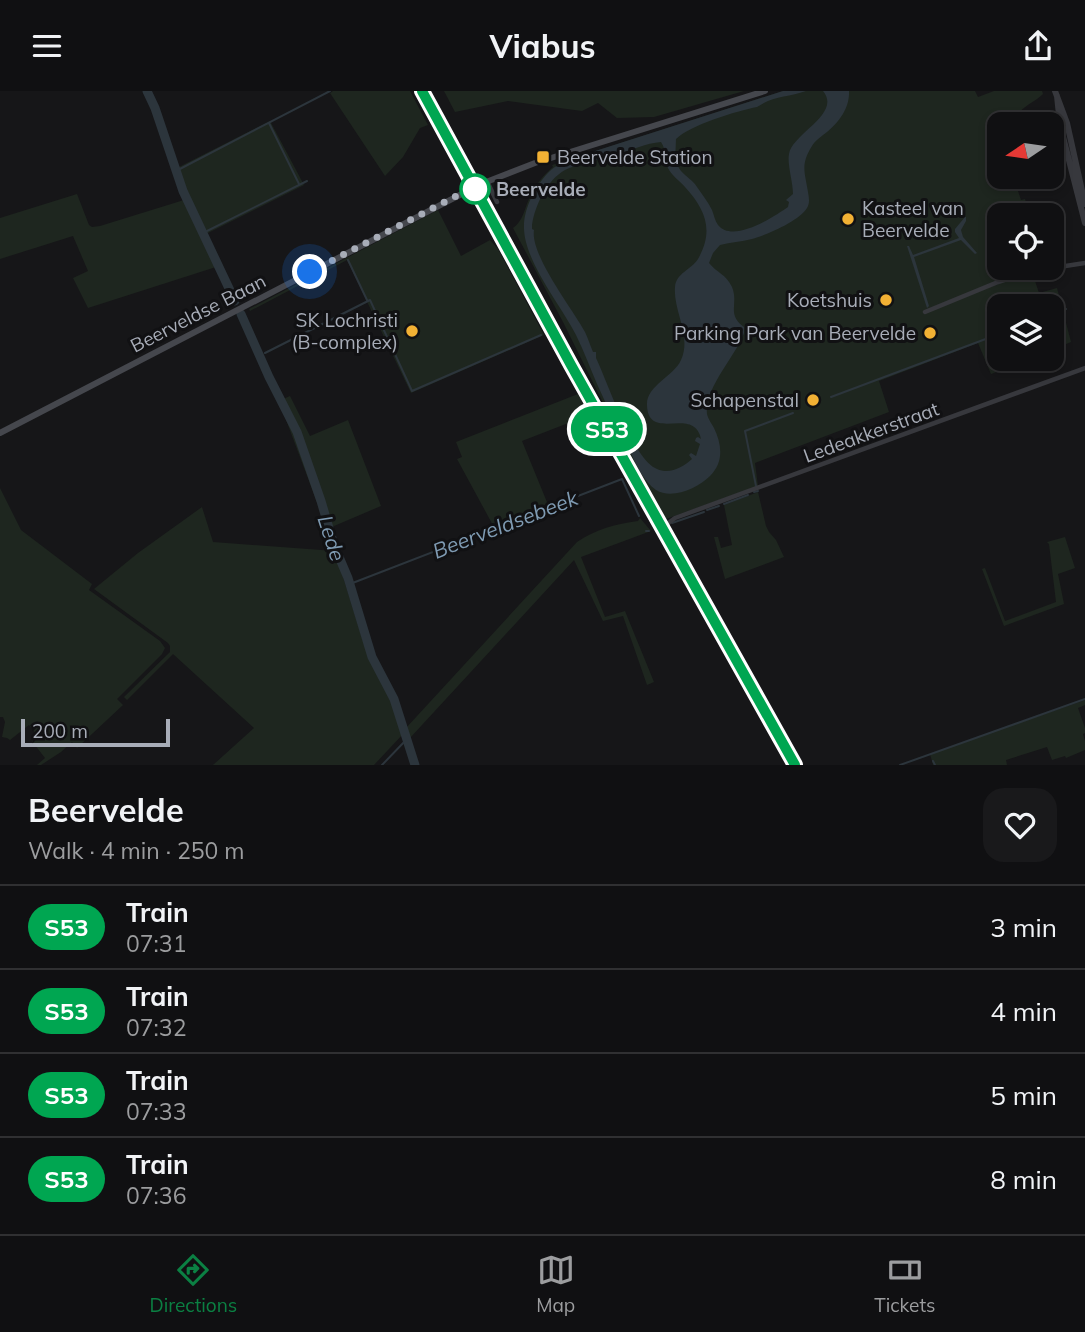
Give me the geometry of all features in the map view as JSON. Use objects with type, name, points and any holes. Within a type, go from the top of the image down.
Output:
[{"type":"main road","name":"Beerveldse Baan","points":[[0,433],[487,181],[535,163],[765,91]]},
{"type":"street","points":[[1056,94],[1067,123],[1085,204]]},
{"type":"street","points":[[1056,94],[1060,125],[1085,223]]},
{"type":"street","points":[[487,181],[497,202]]},
{"type":"street","points":[[925,312],[998,282],[1033,271],[1085,264]]},
{"type":"street","name":"Ledeakkerstraat","points":[[667,524],[675,518],[1085,368]]},
{"type":"shaded area","points":[[410,91],[428,125],[420,128],[403,157],[385,176],[330,93]]},
{"type":"shaded area","points":[[444,91],[744,91],[654,117],[617,118],[598,103],[582,111],[508,101],[455,112]]},
{"type":"shaded area","points":[[783,91],[975,91],[978,97],[994,91],[1042,91],[1043,94],[1020,112],[987,112],[987,189],[1017,189],[1021,200],[1025,199],[1026,203],[987,203],[987,280],[1035,280],[1039,293],[1057,288],[1059,294],[987,294],[987,364],[978,343],[879,381],[889,412],[755,463],[758,486],[666,519],[623,443],[513,228],[521,219],[533,190],[552,165]]},
{"type":"shaded area","points":[[783,91],[806,91],[714,119],[676,139],[678,167],[705,198],[718,225],[725,230],[743,230],[764,222],[788,207],[789,202],[786,200],[793,194],[789,158],[792,146],[822,116],[827,99],[823,91],[849,91],[842,116],[814,143],[806,158],[804,169],[809,202],[803,213],[774,231],[752,239],[720,245],[709,263],[732,287],[734,313],[744,327],[744,333],[715,383],[707,404],[708,416],[720,447],[718,465],[710,476],[692,488],[677,493],[662,493],[652,487],[637,467],[576,335],[536,268],[530,253],[524,226],[529,203],[546,175],[564,161]],"holes":[[[661,142],[668,168],[698,204],[703,213],[706,230],[706,239],[698,259],[678,278],[675,287],[684,342],[681,360],[648,398],[649,416],[655,422],[690,425],[697,429],[701,439],[698,437],[695,441],[700,444],[696,456],[691,453],[689,455],[692,459],[667,471],[657,469],[648,462],[630,436],[596,358],[596,352],[593,352],[585,332],[545,267],[532,229],[536,209],[543,194],[565,170],[650,144]]]},
{"type":"shaded area","points":[[270,121],[304,185],[206,234],[177,168]]},
{"type":"shaded area","points":[[77,194],[92,227],[184,200],[216,267],[88,308],[73,278],[88,271],[73,236],[0,259],[0,218]]},
{"type":"shaded area","points":[[438,210],[461,256],[490,240],[498,249],[544,335],[411,393],[347,260],[250,311],[249,309]]},
{"type":"shaded area","points":[[965,217],[966,221],[961,230],[963,237],[977,253],[961,240],[914,257],[929,306],[927,308],[907,246],[913,255],[959,238],[955,229]]},
{"type":"shaded area","points":[[1064,315],[1071,342],[1064,345]]},
{"type":"shaded area","points":[[578,394],[589,415],[522,441],[549,507],[495,529],[457,459],[462,457],[456,442]]},
{"type":"shaded area","points":[[290,396],[310,436],[348,420],[381,506],[327,529],[279,401]]},
{"type":"shaded area","points":[[0,488],[21,530],[92,584],[89,590],[160,641],[165,648],[117,699],[123,705],[77,748],[72,742],[41,765],[37,765],[45,758],[31,740],[36,734],[29,725],[10,740],[2,737],[5,722],[3,717],[0,717]]},
{"type":"shaded area","points":[[758,492],[766,526],[784,557],[725,579],[714,537],[718,537],[721,548],[732,545],[724,505]]},
{"type":"shaded area","points":[[202,507],[213,542],[335,551],[364,644],[392,702],[403,734],[374,765],[213,765],[254,728],[173,654],[127,700],[124,697],[170,652],[170,646],[94,589]]},
{"type":"shaded area","points":[[640,518],[651,531],[581,557],[605,617],[625,611],[654,682],[647,685],[623,616],[603,621],[574,560],[410,738],[406,728],[577,542],[599,530],[638,521]]},
{"type":"shaded area","points":[[1065,537],[1075,568],[1058,574],[1064,604],[1004,626],[982,569],[985,568],[1005,621],[1056,602],[1047,542]]},
{"type":"shaded area","points":[[1085,700],[1085,705],[1078,708],[1085,728],[1085,750],[1066,758],[1065,756],[1052,760],[1047,747],[1006,760],[1007,765],[933,765],[930,754]]},
{"type":"waterway","name":"Lede","points":[[147,91],[183,191],[235,301]]},
{"type":"waterway","points":[[176,171],[330,91]]},
{"type":"waterway","points":[[269,123],[299,184]]},
{"type":"waterway","points":[[203,233],[307,181]]},
{"type":"waterway","points":[[348,260],[367,300]]},
{"type":"waterway","points":[[265,353],[370,300],[412,391],[541,335]]},
{"type":"waterway","name":"Lede","points":[[241,314],[297,432],[334,545],[348,578],[372,657],[394,699],[415,765]]},
{"type":"waterway","name":"Beerveldsebeek","points":[[831,397],[987,338]]},
{"type":"waterway","name":"Beerveldsebeek","points":[[756,486],[745,431],[793,413]]},
{"type":"waterway","name":"Beerveldsebeek","points":[[350,584],[622,479],[639,516]]},
{"type":"waterway","name":"Beerveldsebeek","points":[[754,492],[758,491]]},
{"type":"waterway","name":"Beerveldsebeek","points":[[724,504],[748,495]]},
{"type":"waterway","name":"Beerveldsebeek","points":[[707,510],[719,506]]},
{"type":"waterway","name":"Beerveldsebeek","points":[[672,523],[704,512]]},
{"type":"waterway","points":[[900,765],[1085,699]]},
{"type":"waterway","points":[[382,765],[407,739]]},
{"type":"waterway","points":[[933,761],[935,765]]},
{"type":"railway","points":[[422,91],[571,365],[795,765]]},
{"type":"train","name":"S53","points":[[422,91],[571,365],[795,765]]},
{"type":"place","name":"Beervelde Station","points":[[543,157]]},
{"type":"place","name":"Beervelde","points":[[475,189]]},
{"type":"place","name":"Kasteel van Beervelde","points":[[848,219]]},
{"type":"place","name":"Koetshuis","points":[[886,300]]},
{"type":"place","name":"SK Lochristi (B-complex)","points":[[412,331]]},
{"type":"place","name":"Parking Park van Beervelde","points":[[930,333]]},
{"type":"place","name":"Schapenstal","points":[[813,400]]},
{"type":"route","points":[[310,272],[464,192],[474,187],[475,189]]}]
